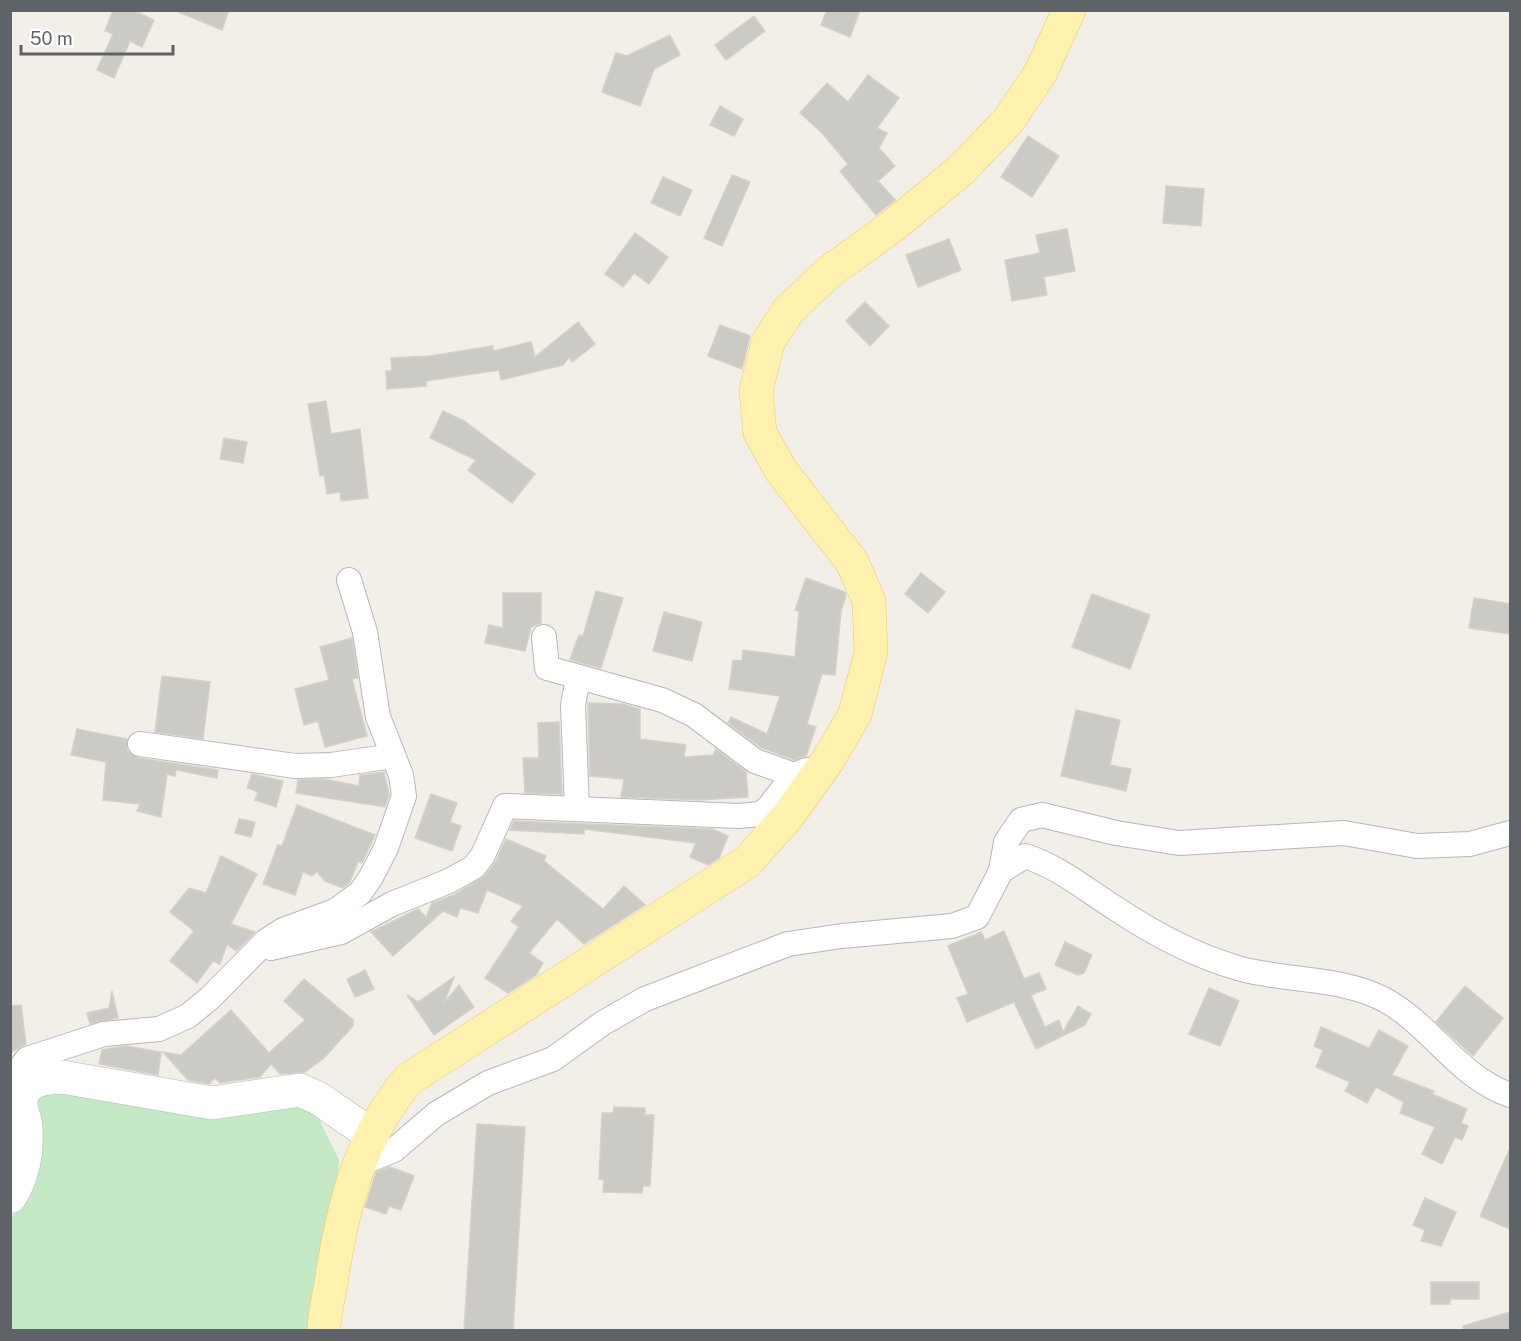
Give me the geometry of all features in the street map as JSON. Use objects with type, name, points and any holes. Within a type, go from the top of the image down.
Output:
[{"type":"main road","points":[[324,1330],[338,1240],[365,1149],[387,1104],[409,1079],[747,862],[788,816],[828,760],[855,714],[871,652],[869,601],[852,562],[782,472],[760,432],[756,391],[768,342],[788,311],[829,272],[890,228],[960,171],[1008,121],[1041,72],[1069,10]]},
{"type":"street","points":[[10,1197],[25,1160],[27,1128],[18,1077],[19,1068],[27,1059],[104,1034],[159,1029],[188,1016],[254,952],[283,930],[335,911],[360,893],[386,848],[404,796],[401,775],[378,717],[365,632],[349,580]]},
{"type":"street","points":[[544,637],[547,668],[662,700],[694,716],[755,761],[795,775]]},
{"type":"street","points":[[577,808],[573,705],[578,678]]},
{"type":"street","points":[[140,744],[295,765],[331,765],[393,756]]},
{"type":"street","points":[[254,952],[341,932],[392,904],[449,881],[474,867],[483,855],[505,806],[739,816],[759,814],[795,775],[828,760]]},
{"type":"street","points":[[21,1101],[27,1086],[38,1079],[62,1077],[212,1103],[300,1090],[318,1098],[365,1149],[394,1150],[436,1114],[488,1083],[554,1059],[603,1023],[645,999],[788,944],[842,936],[952,926],[977,917],[1000,871],[1006,842],[1021,820],[1042,815],[1116,833],[1179,843],[1344,832],[1417,846],[1470,844],[1510,834]]},
{"type":"street","points":[[1000,871],[1025,856],[1050,864],[1118,910],[1186,947],[1217,960],[1238,968],[1346,987],[1382,999],[1414,1017],[1465,1071],[1510,1095]]},
{"type":"green space","points":[[69,1091],[301,1103],[319,1119],[339,1160],[337,1198],[315,1330],[11,1330],[10,1219],[25,1200],[32,1106],[45,1093]]},
{"type":"building","points":[[113,10],[133,10],[154,20],[142,47],[130,41],[114,78],[97,70],[113,34],[105,31]]},
{"type":"building","points":[[174,10],[229,10],[222,30]]},
{"type":"building","points":[[827,10],[860,10],[850,37],[821,25]]},
{"type":"building","points":[[754,16],[765,31],[726,60],[715,45]]},
{"type":"building","points":[[670,35],[680,55],[654,69],[640,106],[602,92],[616,53],[627,56]]},
{"type":"building","points":[[868,75],[899,98],[877,128],[887,133],[879,148],[895,166],[878,181],[895,200],[876,215],[840,171],[848,164],[822,133],[800,113],[827,83],[848,102]]},
{"type":"building","points":[[720,106],[743,119],[734,136],[710,125]]},
{"type":"building","points":[[1028,136],[1059,156],[1032,197],[1001,177]]},
{"type":"building","points":[[732,175],[750,182],[722,246],[704,238]]},
{"type":"building","points":[[663,177],[692,190],[680,216],[651,203]]},
{"type":"building","points":[[1166,186],[1204,189],[1201,226],[1163,223]]},
{"type":"building","points":[[1067,229],[1075,271],[1044,277],[1047,295],[1012,301],[1005,260],[1040,253],[1036,235]]},
{"type":"building","points":[[635,233],[668,257],[649,284],[634,273],[623,287],[605,274]]},
{"type":"building","points":[[949,239],[961,270],[918,287],[906,255]]},
{"type":"building","points":[[865,302],[889,326],[870,346],[846,321]]},
{"type":"building","points":[[578,322],[595,344],[572,362],[569,357],[563,365],[501,380],[499,370],[426,381],[426,386],[387,389],[386,371],[392,371],[391,358],[430,356],[493,346],[493,351],[531,342],[535,357]]},
{"type":"building","points":[[720,325],[750,336],[742,369],[708,356]]},
{"type":"building","points":[[326,401],[331,434],[360,429],[368,498],[341,501],[340,492],[327,494],[324,475],[320,476],[308,404]]},
{"type":"building","points":[[443,411],[464,421],[535,474],[512,503],[468,470],[476,460],[430,438]]},
{"type":"building","points":[[224,438],[247,442],[243,463],[220,459]]},
{"type":"building","points":[[921,573],[945,592],[928,613],[905,594]]},
{"type":"building","points":[[806,578],[845,592],[846,596],[841,611],[835,675],[822,674],[807,724],[816,727],[806,756],[794,760],[762,748],[728,723],[731,717],[767,734],[780,696],[729,689],[733,660],[742,661],[743,650],[795,657],[799,611],[795,610]]},
{"type":"building","points":[[596,591],[623,598],[601,668],[570,660],[579,635],[583,636]]},
{"type":"building","points":[[503,593],[541,593],[541,623],[531,627],[525,651],[485,643],[489,625],[503,628]]},
{"type":"building","points":[[1092,594],[1150,615],[1130,669],[1072,647]]},
{"type":"building","points":[[1474,598],[1510,604],[1510,634],[1469,628]]},
{"type":"building","points":[[664,612],[702,622],[692,661],[653,651]]},
{"type":"building","points":[[352,638],[358,678],[352,679],[367,736],[325,747],[318,721],[304,725],[295,689],[329,680],[320,647]]},
{"type":"building","points":[[162,676],[210,682],[203,739],[155,732]]},
{"type":"building","points":[[588,703],[623,704],[640,709],[640,739],[686,745],[684,757],[713,755],[716,749],[746,772],[748,797],[699,800],[621,797],[624,779],[590,776]]},
{"type":"building","points":[[1076,710],[1120,720],[1110,765],[1131,769],[1126,791],[1061,776]]},
{"type":"building","points":[[559,722],[562,794],[525,793],[523,758],[539,758],[538,723]]},
{"type":"building","points":[[77,729],[127,739],[127,750],[138,758],[218,770],[217,778],[176,770],[175,776],[167,774],[161,817],[137,811],[140,804],[103,800],[106,762],[71,755]]},
{"type":"building","points":[[384,772],[389,795],[385,807],[296,793],[298,780],[324,779],[359,786],[360,775]]},
{"type":"building","points":[[252,774],[283,781],[276,807],[255,800],[258,792],[247,788]]},
{"type":"building","points":[[431,794],[457,803],[450,822],[461,826],[452,851],[415,838]]},
{"type":"building","points":[[297,805],[375,835],[362,863],[358,861],[350,882],[343,888],[325,881],[317,872],[312,876],[303,872],[295,895],[263,884],[278,845],[282,846]]},
{"type":"building","points":[[239,819],[255,822],[251,837],[235,833]]},
{"type":"building","points":[[514,821],[712,829],[728,836],[719,858],[708,865],[690,857],[696,843],[584,829],[584,834],[510,830]]},
{"type":"building","points":[[506,839],[546,856],[544,861],[603,909],[624,886],[645,905],[584,944],[557,919],[529,953],[543,963],[536,975],[508,993],[485,978],[519,927],[511,921],[523,906],[487,890],[478,913],[460,908],[457,917],[443,911],[393,956],[371,932],[418,909],[426,917],[432,903],[456,894],[485,876],[496,861]]},
{"type":"building","points":[[221,856],[257,874],[231,924],[255,932],[236,951],[227,944],[220,964],[213,961],[197,983],[170,961],[194,931],[170,912],[189,888],[206,893]]},
{"type":"building","points":[[1004,931],[1024,979],[1039,973],[1046,989],[1031,995],[1045,1027],[1059,1020],[1063,1032],[1078,1006],[1091,1014],[1085,1025],[1036,1049],[1014,1002],[967,1022],[957,998],[968,994],[948,946],[981,932],[985,940]]},
{"type":"building","points":[[1065,942],[1092,955],[1084,973],[1078,975],[1055,965]]},
{"type":"building","points":[[365,970],[374,989],[355,997],[347,979]]},
{"type":"building","points":[[454,977],[444,1003],[459,985],[474,1007],[434,1035],[407,995],[418,1002]]},
{"type":"building","points":[[304,979],[353,1020],[353,1026],[324,1058],[305,1072],[280,1074],[271,1064],[260,1077],[220,1083],[215,1078],[209,1084],[188,1080],[163,1052],[181,1055],[231,1010],[269,1053],[305,1020],[284,1001]]},
{"type":"building","points":[[1465,986],[1503,1018],[1473,1056],[1436,1022]]},
{"type":"building","points":[[1209,988],[1239,1001],[1220,1046],[1189,1034]]},
{"type":"building","points":[[112,991],[118,1018],[90,1024],[87,1013],[109,1008]]},
{"type":"building","points":[[21,1005],[26,1044],[10,1053],[10,1006]]},
{"type":"building","points":[[1321,1027],[1369,1048],[1379,1030],[1408,1046],[1392,1075],[1434,1091],[1432,1094],[1467,1109],[1461,1123],[1468,1126],[1462,1140],[1455,1137],[1442,1164],[1422,1154],[1435,1127],[1400,1113],[1404,1102],[1376,1087],[1367,1103],[1345,1091],[1350,1082],[1316,1067],[1323,1050],[1314,1046]]},
{"type":"building","points":[[126,1046],[161,1052],[158,1075],[99,1064],[102,1050]]},
{"type":"building","points":[[614,1107],[645,1108],[645,1115],[654,1115],[650,1186],[643,1186],[642,1193],[603,1192],[604,1180],[599,1179],[602,1113],[613,1113]]},
{"type":"building","points":[[477,1124],[525,1127],[513,1330],[464,1330]]},
{"type":"building","points":[[1510,1148],[1510,1229],[1480,1216]]},
{"type":"building","points":[[390,1167],[414,1176],[401,1210],[389,1206],[386,1214],[365,1207],[376,1172]]},
{"type":"building","points":[[1425,1198],[1456,1212],[1441,1246],[1421,1241],[1425,1230],[1413,1225]]},
{"type":"building","points":[[1431,1282],[1479,1282],[1479,1299],[1450,1299],[1450,1304],[1431,1304]]},
{"type":"building","points":[[1510,1312],[1510,1330],[1464,1330],[1463,1326]]}]
